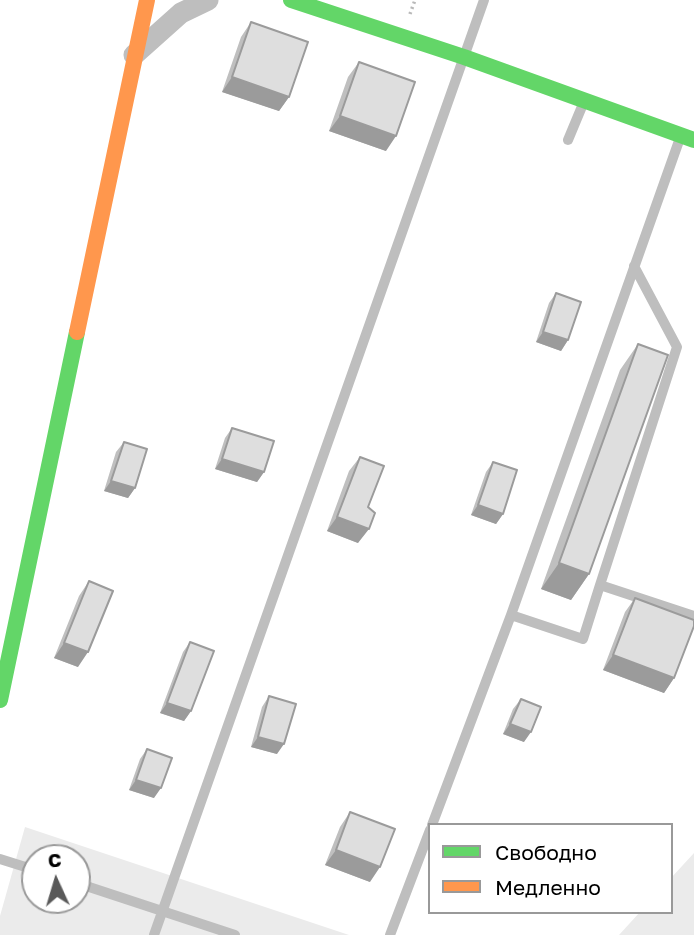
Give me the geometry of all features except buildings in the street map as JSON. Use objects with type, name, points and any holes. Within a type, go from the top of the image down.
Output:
[{"type":"street","points":[[0,700],[147,0]]},
{"type":"street","points":[[134,55],[181,13],[208,0]]},
{"type":"street","points":[[291,0],[464,57],[687,138]]},
{"type":"lane","points":[[154,935],[484,0]]},
{"type":"lane","points":[[568,140],[585,100]]},
{"type":"lane","points":[[433,823],[511,615],[634,266],[687,138]]},
{"type":"lane","points":[[511,615],[583,639],[677,347],[634,266]]},
{"type":"lane","points":[[600,585],[694,615]]},
{"type":"lane","points":[[390,935],[428,835]]},
{"type":"lane","points":[[0,859],[21,866]]},
{"type":"lane","points":[[91,887],[235,935]]},
{"type":"shaded area","points":[[25,827],[76,844],[21,844],[21,914],[91,914],[91,849],[349,935],[0,935],[0,916]]},
{"type":"shaded area","points":[[694,853],[694,935],[619,935],[638,914],[673,914],[673,876]]},
{"type":"traffic: fast","points":[[291,0],[464,57],[694,140]]},
{"type":"traffic: fast","points":[[0,700],[77,332]]},
{"type":"traffic: slow","points":[[77,332],[147,0]]}]
